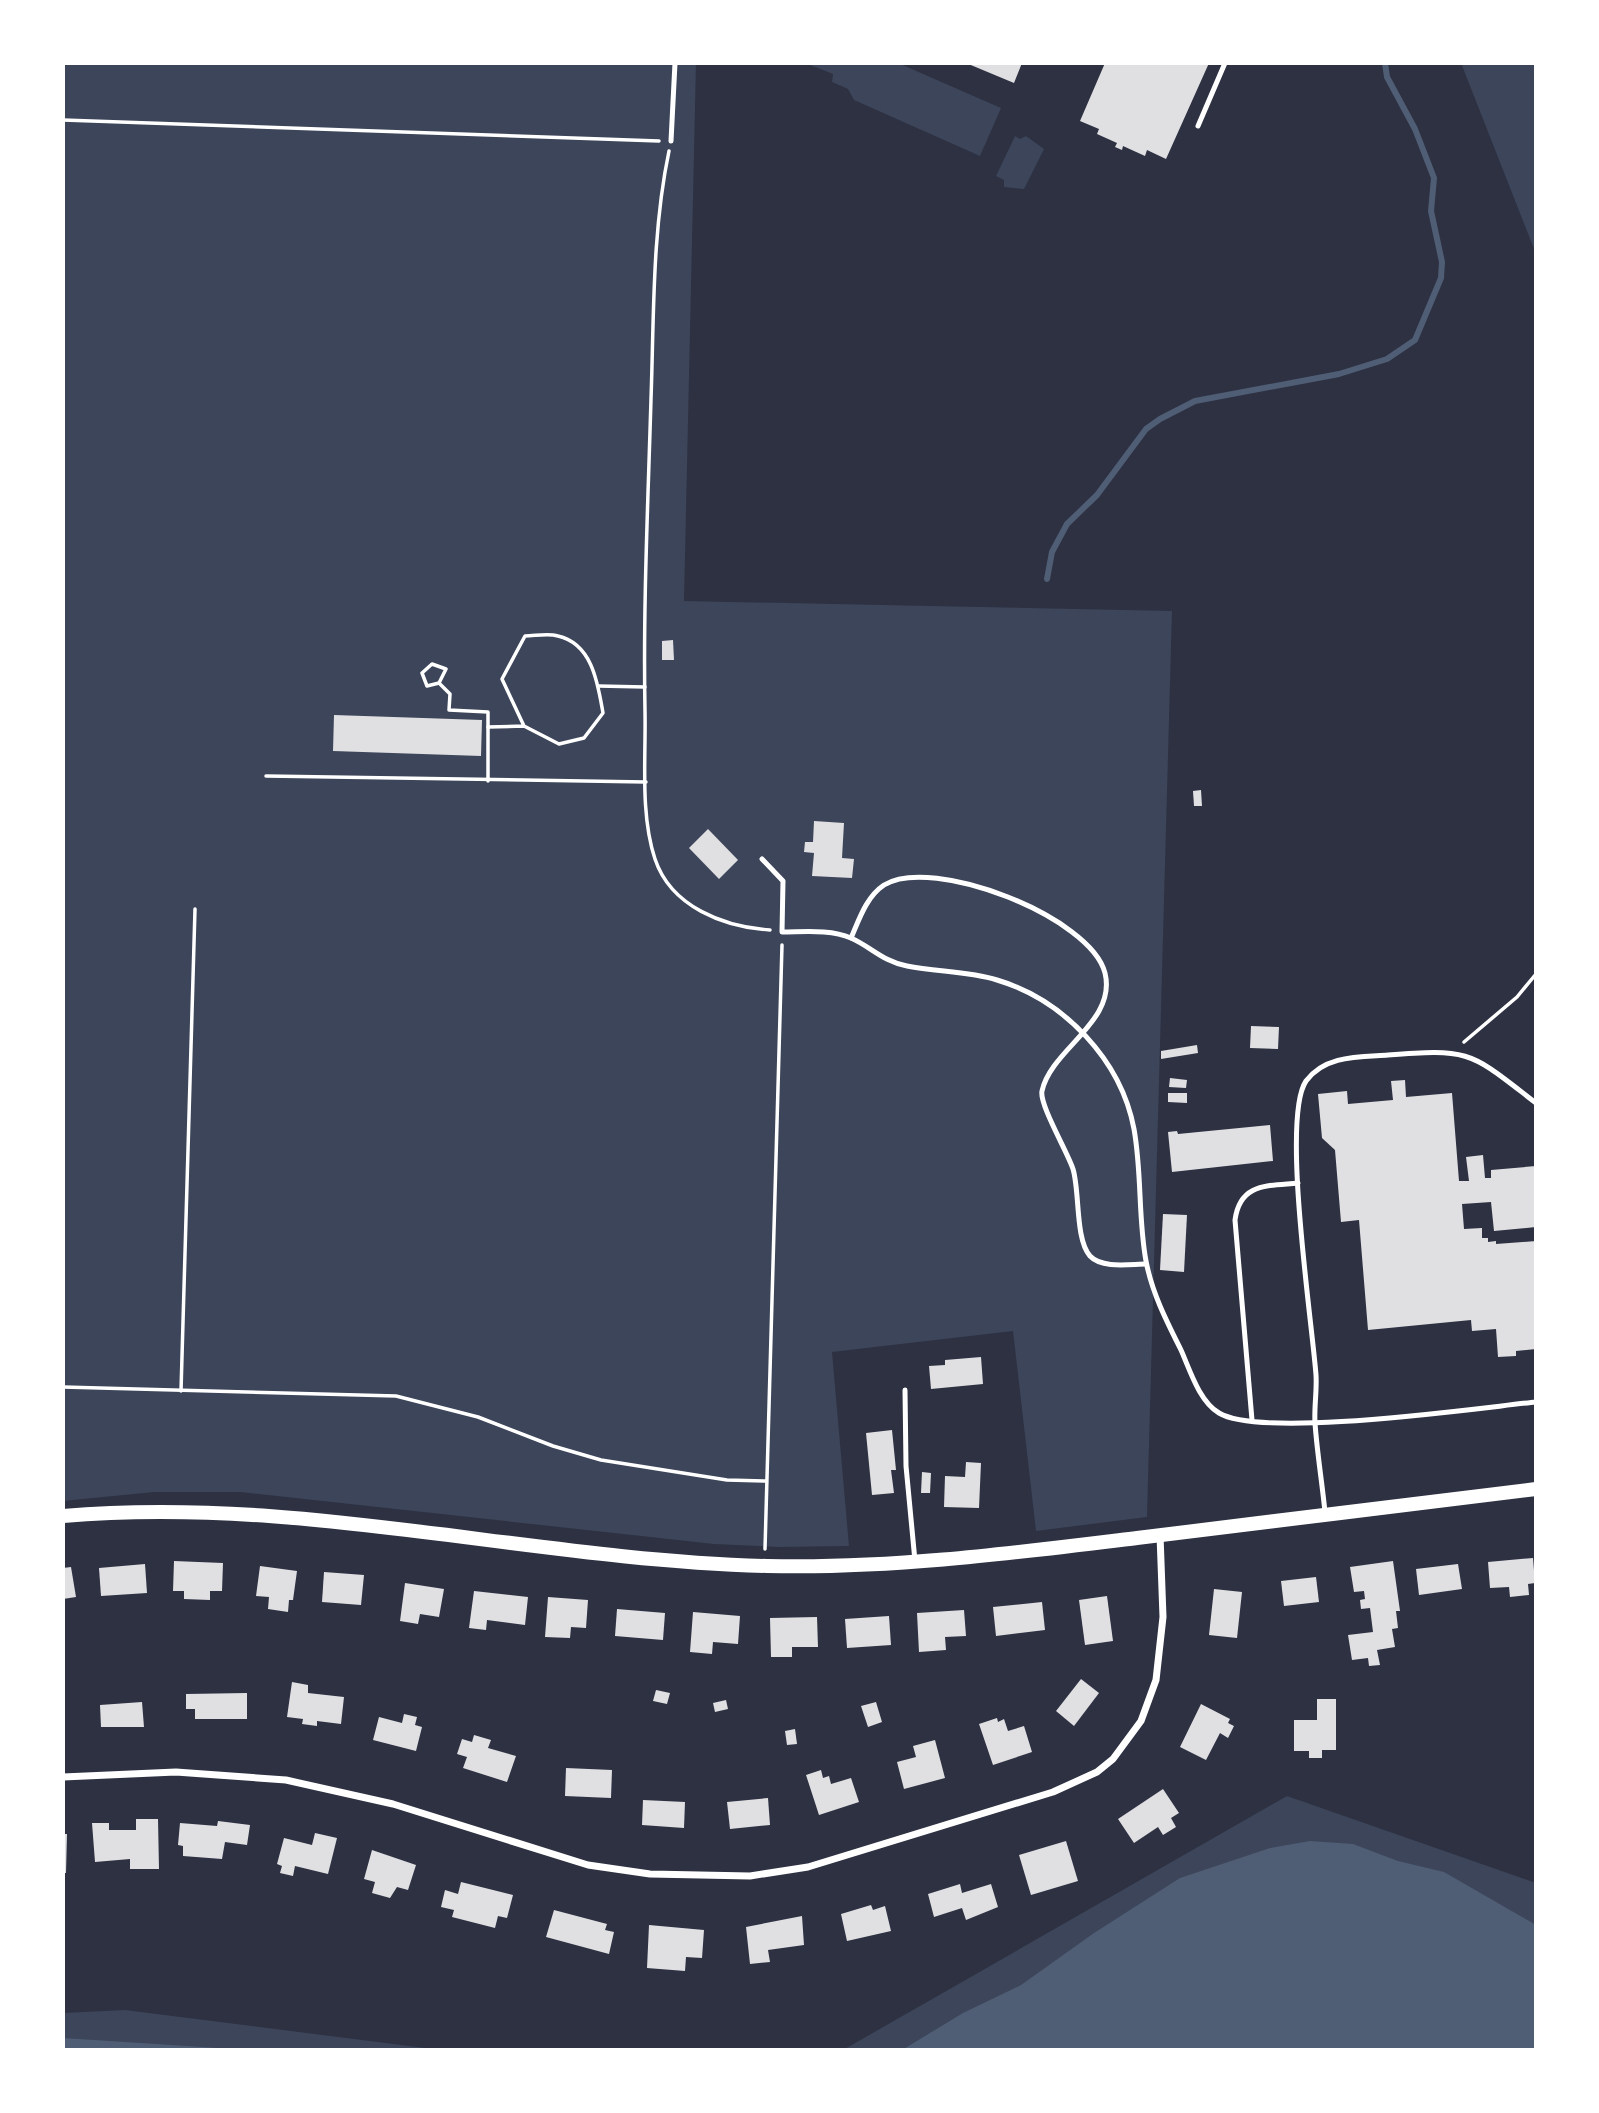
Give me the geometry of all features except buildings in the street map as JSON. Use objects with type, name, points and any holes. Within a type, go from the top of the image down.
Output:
[{"type":"main road","points":[[63,1516],[137,1510],[220,1511],[661,1559],[765,1566],[915,1561],[1160,1535],[1536,1489]]},
{"type":"street","points":[[63,1777],[188,1773],[286,1780],[393,1804],[559,1857],[639,1873],[750,1876],[808,1867],[1053,1792],[1097,1772],[1113,1759],[1141,1721],[1156,1679],[1163,1616],[1160,1535]]},
{"type":"lane","points":[[671,141],[675,63]]},
{"type":"lane","points":[[1198,126],[1225,63]]},
{"type":"lane","points":[[762,859],[783,881],[782,932],[826,933],[851,938],[893,963],[973,974],[1021,989],[1063,1015],[1082,1032],[1110,1068],[1128,1108],[1136,1146],[1146,1264],[1161,1308],[1204,1398],[1220,1415],[1252,1420],[1315,1423],[1536,1402]]},
{"type":"lane","points":[[851,938],[875,893],[898,879],[973,886],[1016,899],[1075,935],[1100,962],[1105,973],[1104,996],[1045,1083],[1042,1103],[1062,1140],[1073,1172],[1088,1254],[1095,1261],[1107,1264],[1146,1264]]},
{"type":"lane","points":[[1326,1515],[1315,1423],[1316,1378],[1298,1183],[1298,1101],[1301,1090],[1313,1072],[1332,1062],[1456,1052],[1481,1061],[1536,1103]]},
{"type":"lane","points":[[1252,1420],[1235,1220],[1237,1208],[1242,1198],[1251,1191],[1298,1183]]},
{"type":"lane","points":[[905,1390],[906,1466],[915,1561]]},
{"type":"path","points":[[63,120],[671,141],[663,180],[656,261],[645,687],[646,782],[656,860],[675,891],[705,913],[721,920],[741,927],[782,932],[776,1246],[765,1566]]},
{"type":"path","points":[[488,727],[524,726],[559,744],[584,738],[603,713],[598,686],[587,655],[560,636],[525,636],[502,679],[524,726]]},
{"type":"path","points":[[432,664],[446,669],[439,683],[427,686],[422,673],[432,664]]},
{"type":"path","points":[[439,683],[450,694],[449,710],[488,712],[488,780]]},
{"type":"path","points":[[598,686],[645,687]]},
{"type":"path","points":[[266,776],[646,782]]},
{"type":"path","points":[[181,1391],[195,909]]},
{"type":"path","points":[[1456,1052],[1517,997],[1536,974]]},
{"type":"path","points":[[63,1387],[396,1396],[478,1417],[554,1446],[601,1460],[727,1480],[766,1481]]},
{"type":"shaded area","points":[[63,63],[696,63],[684,601],[1172,611],[1147,1517],[1036,1531],[1013,1331],[832,1352],[849,1546],[714,1544],[240,1492],[154,1492],[63,1501]]},
{"type":"shaded area","points":[[805,63],[898,63],[1001,108],[980,156],[854,100],[848,89],[832,82],[833,74]]},
{"type":"shaded area","points":[[1461,63],[1536,63],[1536,254]]},
{"type":"shaded area","points":[[1015,136],[1020,139],[1026,136],[1044,149],[1024,189],[1004,187],[1004,180],[996,176]]},
{"type":"shaded area","points":[[1287,1796],[1536,1883],[1536,2050],[843,2050]]},
{"type":"shaded area","points":[[1310,1841],[1353,1844],[1398,1861],[1444,1872],[1536,1925],[1536,2050],[902,2050],[963,2013],[1021,1985],[1094,1933],[1180,1878],[1270,1848]]},
{"type":"shaded area","points":[[125,2010],[441,2050],[63,2050],[63,2013]]},
{"type":"shaded area","points":[[63,2038],[249,2050],[63,2050]]},
{"type":"waterway","points":[[1047,579],[1052,552],[1067,524],[1097,495],[1146,429],[1160,419],[1195,401],[1339,374],[1387,359],[1415,340],[1441,278],[1442,262],[1431,211],[1434,178],[1415,129],[1387,77],[1385,63]]}]
